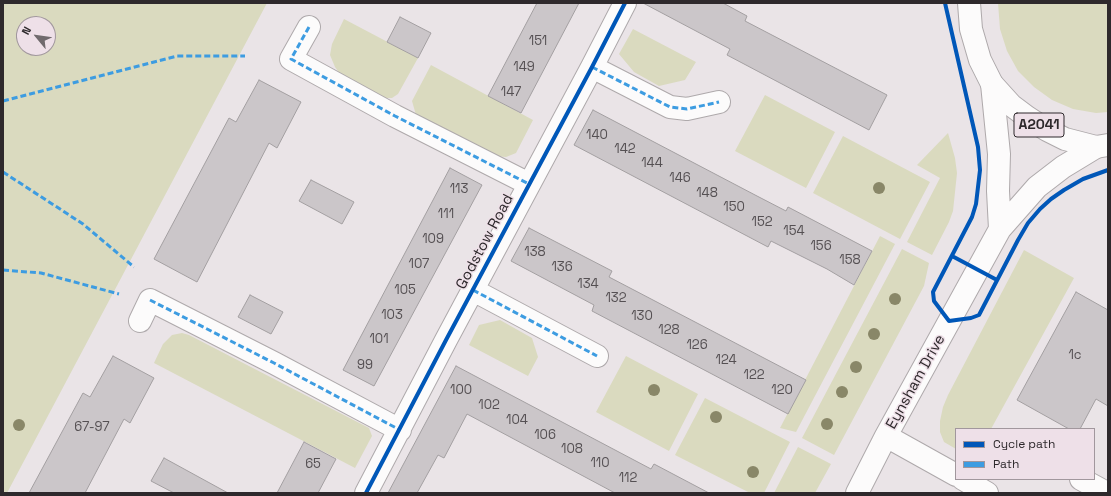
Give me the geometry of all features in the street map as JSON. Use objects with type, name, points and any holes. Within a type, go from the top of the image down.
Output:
[{"type":"street","name":"Godstow Road","points":[[366,493],[625,3]]},
{"type":"street","name":"A2041","points":[[969,3],[971,29],[980,60],[992,84],[1011,105],[1047,130],[1065,139],[1102,146]]},
{"type":"street","name":"Godstow Road","points":[[308,27],[291,60],[395,116],[529,184]]},
{"type":"street","points":[[592,67],[670,107],[687,109],[719,102]]},
{"type":"street","points":[[992,84],[999,154],[998,191],[1000,229]]},
{"type":"street","name":"Eynsham Drive","points":[[857,493],[886,436],[1000,229],[1037,187],[1063,167],[1102,146]]},
{"type":"street","name":"Godstow Road","points":[[473,290],[596,356]]},
{"type":"street","points":[[140,321],[150,300],[274,363],[400,430]]},
{"type":"street","points":[[886,436],[955,474]]},
{"type":"street","points":[[964,480],[987,493]]},
{"type":"street","points":[[1083,480],[1104,492]]},
{"type":"green space","points":[[3,3],[267,3],[7,493],[3,493]]},
{"type":"green space","points":[[998,3],[1108,3],[1108,112],[1096,113],[1073,109],[1052,100],[1034,87],[1018,71],[1007,51],[1000,29]]},
{"type":"green space","points":[[344,19],[418,58],[398,94],[392,98],[385,98],[340,74],[335,67],[330,55],[332,44]]},
{"type":"green space","points":[[633,29],[696,62],[685,80],[659,86],[634,72],[619,54]]},
{"type":"green space","points":[[431,65],[533,120],[516,153],[506,157],[495,156],[416,115],[412,101]]},
{"type":"green space","points":[[765,95],[835,132],[806,188],[735,151]]},
{"type":"green space","points":[[948,133],[955,158],[957,173],[953,211],[932,255],[907,242],[940,178],[917,165]]},
{"type":"green space","points":[[843,136],[930,182],[900,239],[813,193]]},
{"type":"green space","points":[[880,236],[895,244],[796,432],[780,428]]},
{"type":"green space","points":[[902,249],[929,263],[924,286],[834,455],[802,438]]},
{"type":"green space","points":[[1024,250],[1074,278],[992,428],[955,428],[955,448],[944,442],[940,432],[940,421],[943,407]]},
{"type":"green space","points":[[500,320],[532,338],[538,357],[528,376],[469,345],[479,325]]},
{"type":"green space","points":[[182,333],[189,335],[369,428],[372,436],[355,468],[154,363],[163,344],[172,335]]},
{"type":"green space","points":[[626,356],[698,394],[669,451],[596,412]]},
{"type":"green space","points":[[705,398],[790,442],[764,493],[750,493],[675,455]]},
{"type":"green space","points":[[798,447],[831,464],[815,493],[774,493]]},
{"type":"building","points":[[537,3],[579,3],[521,113],[488,96]]},
{"type":"building","points":[[643,3],[723,3],[747,16],[745,21],[887,95],[869,130],[727,55],[730,49]]},
{"type":"building","points":[[400,17],[431,33],[418,58],[387,42]]},
{"type":"building","points":[[259,80],[301,102],[277,148],[269,143],[197,282],[154,259],[229,118],[236,122]]},
{"type":"building","points":[[593,110],[786,211],[788,207],[872,251],[854,285],[827,269],[771,241],[768,247],[574,145]]},
{"type":"building","points":[[450,168],[482,185],[374,386],[343,370]]},
{"type":"building","points":[[311,180],[354,202],[342,224],[299,201]]},
{"type":"building","points":[[529,228],[612,271],[609,277],[806,380],[788,414],[592,311],[594,305],[511,261]]},
{"type":"building","points":[[1076,292],[1108,310],[1108,406],[1096,399],[1081,428],[1067,428],[1017,400]]},
{"type":"building","points":[[250,295],[283,312],[271,334],[238,317]]},
{"type":"building","points":[[113,356],[154,378],[130,423],[124,419],[85,493],[29,493],[83,393],[90,397]]},
{"type":"building","points":[[456,366],[651,469],[654,464],[709,493],[615,493],[467,414],[444,458],[438,455],[417,493],[388,493]]},
{"type":"building","points":[[304,442],[336,459],[318,493],[277,493]]},
{"type":"building","points":[[164,458],[228,493],[174,493],[151,481]]},
{"type":"marked path","points":[[309,27],[291,59],[395,116],[529,184]]},
{"type":"marked path","points":[[3,101],[177,56],[245,56]]},
{"type":"marked path","points":[[592,67],[670,107],[687,109],[719,102]]},
{"type":"marked path","points":[[3,172],[83,224],[134,267]]},
{"type":"marked path","points":[[3,270],[41,273],[119,294]]},
{"type":"marked path","points":[[473,290],[597,356]]},
{"type":"marked path","points":[[150,300],[274,363],[400,430]]},
{"type":"cycle path","points":[[366,493],[625,3]]},
{"type":"cycle path","points":[[945,3],[978,147],[980,170],[976,204],[972,217],[933,292],[934,301],[949,321],[971,318],[979,315],[1018,240],[1028,223],[1040,209],[1051,199],[1083,179],[1108,170]]},
{"type":"cycle path","points":[[952,256],[997,280]]}]
